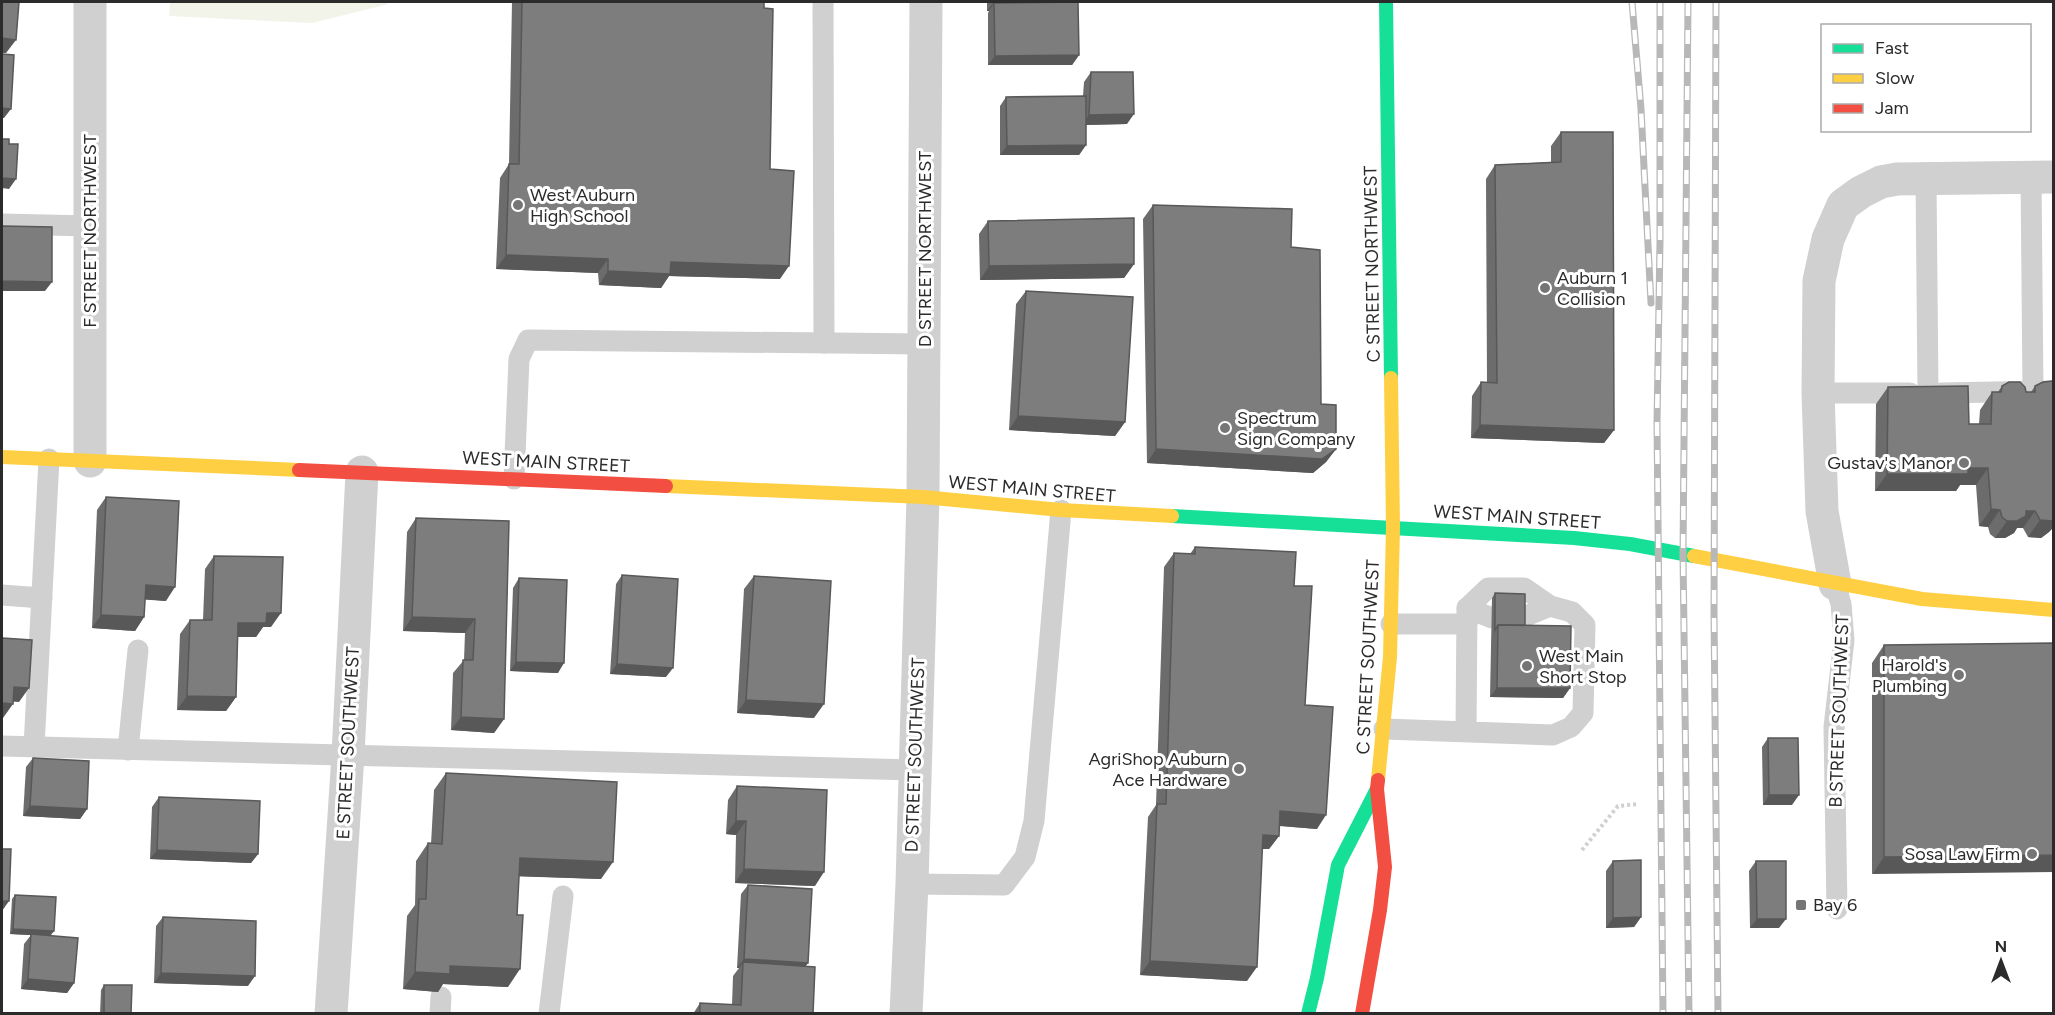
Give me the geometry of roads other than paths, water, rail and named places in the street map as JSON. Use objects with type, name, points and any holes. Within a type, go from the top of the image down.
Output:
[{"type":"main road","name":"C STREET NORTHWEST","points":[[1386,2],[1393,527]]},
{"type":"main road","name":"WEST MAIN STREET","points":[[2,457],[923,497],[1061,510],[1574,538],[1630,544],[1922,599],[2054,610]]},
{"type":"main road","name":"C STREET SOUTHWEST","points":[[1362,1014],[1385,867],[1377,789],[1384,729],[1391,624],[1393,527]]},
{"type":"main road","name":"C STREET SOUTHWEST","points":[[1308,1014],[1338,865],[1377,789]]},
{"type":"street","name":"F STREET NORTHWEST","points":[[90,2],[90,461]]},
{"type":"street","name":"D STREET NORTHWEST","points":[[923,497],[926,2]]},
{"type":"street","points":[[1835,584],[1822,511],[1818,393],[1819,281],[1828,239],[1843,206],[1861,192],[1881,182],[1897,178],[2042,177]]},
{"type":"street","name":"E STREET SOUTHWEST","points":[[331,1014],[348,755],[362,472]]},
{"type":"street","name":"D STREET SOUTHWEST","points":[[906,1014],[923,497]]},
{"type":"lane","points":[[824,2],[824,343]]},
{"type":"lane","points":[[1818,393],[2043,391],[2042,177]]},
{"type":"lane","points":[[1926,178],[1928,393]]},
{"type":"lane","points":[[2,224],[90,226]]},
{"type":"lane","points":[[514,479],[519,359],[528,340],[925,344]]},
{"type":"lane","points":[[34,747],[49,459]]},
{"type":"lane","points":[[912,884],[1004,885],[1025,857],[1034,821],[1061,510]]},
{"type":"lane","name":"B STREET SOUTHWEST","points":[[1835,584],[1841,604],[1844,640],[1834,727],[1837,909]]},
{"type":"lane","points":[[1384,729],[1466,732],[1553,735],[1571,727],[1583,713],[1585,625],[1572,612],[1550,606],[1524,588],[1488,588],[1467,616],[1466,732]]},
{"type":"lane","points":[[2,596],[42,598]]},
{"type":"lane","points":[[1521,618],[1550,606]]},
{"type":"lane","points":[[1391,624],[1467,616],[1492,618]]},
{"type":"lane","points":[[128,750],[138,650]]},
{"type":"lane","points":[[2,746],[914,770]]},
{"type":"lane","points":[[549,1014],[563,896]]},
{"type":"railway","points":[[1632,2],[1641,109],[1651,303]]},
{"type":"railway","points":[[1660,2],[1657,423],[1663,1014]]},
{"type":"railway","points":[[1688,2],[1683,554],[1689,1014]]},
{"type":"railway","points":[[1716,2],[1714,613],[1718,1014]]},
{"type":"place","name":"West Auburn High School","points":[[518,205]]},
{"type":"place","name":"Auburn 1 Collision","points":[[1545,288]]},
{"type":"place","name":"Spectrum Sign Company","points":[[1225,428]]},
{"type":"place","name":"Gustav's Manor","points":[[1964,463]]},
{"type":"place","name":"West Main Short Stop","points":[[1527,666]]},
{"type":"place","name":"Harold's Plumbing","points":[[1959,675]]},
{"type":"place","name":"AgriShop Auburn Ace Hardware","points":[[1239,769]]},
{"type":"place","name":"Sosa Law Firm","points":[[2032,854]]},
{"type":"place","name":"Bay 6","points":[[1801,905]]}]
